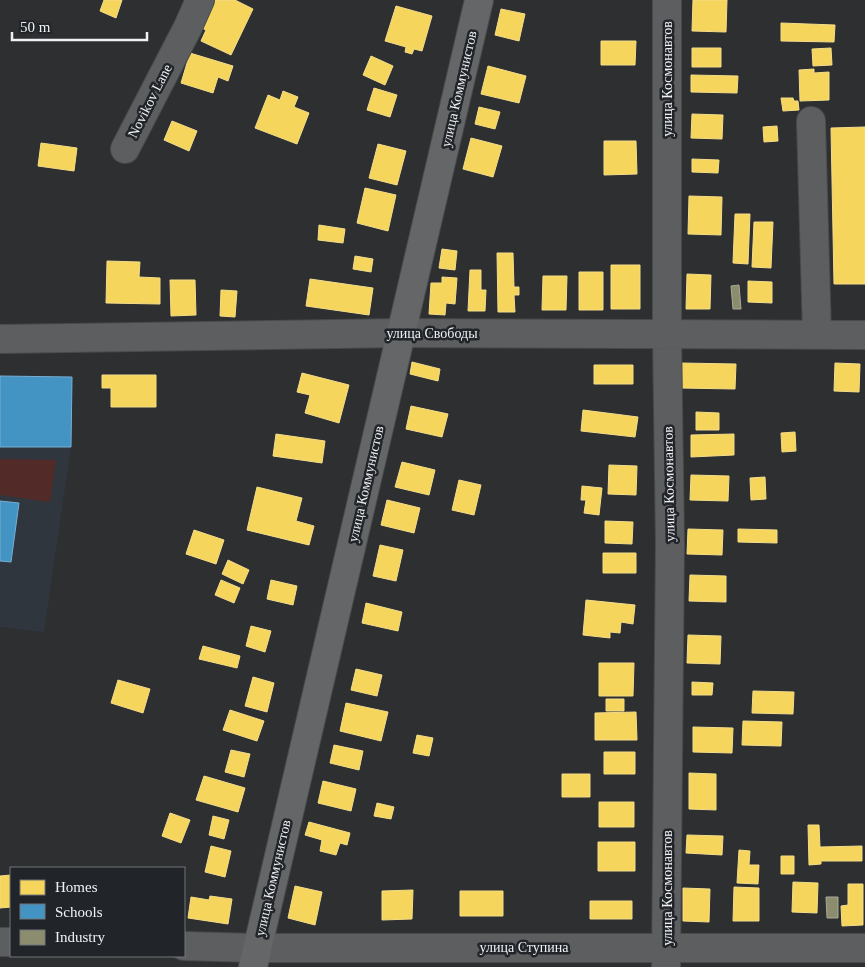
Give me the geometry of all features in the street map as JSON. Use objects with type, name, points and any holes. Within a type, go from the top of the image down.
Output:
[{"type":"main road","name":"улица Коммунистов","points":[[255,957],[479,0]]},
{"type":"street","name":"Novikov Lane","points":[[125,148],[188,27],[200,0]]},
{"type":"street","name":"улица Космонавтов","points":[[666,957],[670,544],[667,335],[667,0]]},
{"type":"street","points":[[811,121],[817,334]]},
{"type":"street","name":"улица Свободы","points":[[0,340],[401,333],[865,335]]},
{"type":"street","name":"улица Ступина","points":[[185,946],[255,957],[666,957],[865,948]]},
{"type":"shaded area","points":[[0,376],[72,377],[71,447],[44,632],[0,627]]},
{"type":"shaded area","points":[[0,459],[56,460],[50,502],[0,495]]},
{"type":"building: Homes","points":[[104,0],[122,0],[116,18],[100,11]]},
{"type":"building: Homes","points":[[210,0],[235,0],[253,9],[231,55],[201,41],[206,30],[198,26]]},
{"type":"building: Homes","points":[[693,0],[727,0],[726,32],[692,31]]},
{"type":"building: Homes","points":[[396,6],[432,16],[422,51],[414,49],[412,54],[405,52],[406,47],[385,41]]},
{"type":"building: Homes","points":[[501,9],[525,14],[519,41],[495,35]]},
{"type":"building: Homes","points":[[781,23],[835,25],[834,42],[781,41]]},
{"type":"building: Homes","points":[[601,41],[636,41],[635,65],[601,65]]},
{"type":"building: Homes","points":[[692,48],[721,48],[721,67],[692,67]]},
{"type":"building: Homes","points":[[831,48],[832,65],[813,66],[812,49]]},
{"type":"building: Homes","points":[[190,53],[233,66],[228,81],[218,77],[213,93],[181,83]]},
{"type":"building: Homes","points":[[371,56],[393,66],[385,85],[363,75]]},
{"type":"building: Homes","points":[[488,66],[526,76],[519,103],[481,94]]},
{"type":"building: Homes","points":[[814,69],[814,73],[829,72],[829,100],[800,101],[799,70]]},
{"type":"building: Homes","points":[[691,75],[738,76],[737,93],[691,92]]},
{"type":"building: Homes","points":[[374,88],[397,95],[390,117],[367,110]]},
{"type":"building: Homes","points":[[283,91],[298,97],[294,107],[309,113],[297,144],[255,128],[268,95],[280,100]]},
{"type":"building: Homes","points":[[781,98],[793,98],[794,101],[798,101],[799,110],[783,111]]},
{"type":"building: Homes","points":[[479,107],[500,112],[495,129],[475,124]]},
{"type":"building: Homes","points":[[692,114],[723,115],[722,139],[691,138]]},
{"type":"building: Homes","points":[[172,121],[197,131],[189,151],[164,140]]},
{"type":"building: Homes","points":[[777,126],[778,141],[764,142],[763,127]]},
{"type":"building: Homes","points":[[865,127],[865,284],[834,284],[831,128]]},
{"type":"building: Homes","points":[[471,138],[502,146],[493,177],[463,169]]},
{"type":"building: Homes","points":[[604,141],[636,141],[637,174],[604,175]]},
{"type":"building: Homes","points":[[41,143],[77,148],[74,171],[38,166]]},
{"type":"building: Homes","points":[[378,144],[406,151],[397,185],[369,178]]},
{"type":"building: Homes","points":[[692,159],[719,160],[718,173],[692,172]]},
{"type":"building: Homes","points":[[365,188],[396,195],[388,231],[357,223]]},
{"type":"building: Homes","points":[[689,196],[722,197],[721,235],[688,234]]},
{"type":"building: Homes","points":[[735,214],[750,214],[748,264],[733,263]]},
{"type":"building: Homes","points":[[754,222],[773,222],[771,268],[752,267]]},
{"type":"building: Homes","points":[[319,225],[345,229],[343,243],[318,240]]},
{"type":"building: Homes","points":[[442,249],[457,251],[455,270],[439,268]]},
{"type":"building: Homes","points":[[497,253],[513,253],[514,287],[519,287],[519,295],[514,295],[515,312],[498,312]]},
{"type":"building: Homes","points":[[355,256],[373,259],[371,272],[353,269]]},
{"type":"building: Homes","points":[[107,261],[140,262],[139,277],[160,278],[160,304],[106,303]]},
{"type":"building: Homes","points":[[611,265],[640,265],[640,309],[611,309]]},
{"type":"building: Homes","points":[[470,270],[481,270],[481,290],[486,290],[485,311],[468,311]]},
{"type":"building: Homes","points":[[579,272],[603,272],[603,310],[579,310]]},
{"type":"building: Homes","points":[[687,274],[711,275],[710,309],[686,309]]},
{"type":"building: Homes","points":[[543,276],[567,276],[566,310],[542,310]]},
{"type":"building: Homes","points":[[442,277],[457,278],[455,304],[446,303],[445,315],[429,314],[431,283],[442,283]]},
{"type":"building: Homes","points":[[310,279],[373,288],[369,315],[306,306]]},
{"type":"building: Homes","points":[[170,280],[195,280],[196,315],[171,316]]},
{"type":"building: Homes","points":[[748,281],[772,282],[772,303],[748,302]]},
{"type":"building: Homes","points":[[221,290],[237,291],[235,317],[220,316]]},
{"type":"building: Homes","points":[[412,362],[440,369],[438,381],[410,374]]},
{"type":"building: Homes","points":[[681,363],[736,364],[735,389],[680,388]]},
{"type":"building: Homes","points":[[835,363],[860,364],[859,392],[834,391]]},
{"type":"building: Homes","points":[[594,365],[633,365],[633,384],[594,384]]},
{"type":"building: Homes","points":[[302,373],[349,385],[339,423],[305,413],[310,395],[297,392]]},
{"type":"building: Homes","points":[[102,375],[156,375],[156,407],[111,407],[111,388],[102,388]]},
{"type":"building: Homes","points":[[411,406],[448,414],[442,437],[406,429]]},
{"type":"building: Homes","points":[[583,410],[638,417],[635,437],[581,431]]},
{"type":"building: Homes","points":[[696,412],[719,413],[719,430],[696,430]]},
{"type":"building: Homes","points":[[795,432],[796,451],[782,452],[781,433]]},
{"type":"building: Homes","points":[[276,434],[325,441],[322,463],[273,456]]},
{"type":"building: Homes","points":[[734,434],[734,455],[691,457],[691,435]]},
{"type":"building: Homes","points":[[402,462],[435,470],[429,495],[395,487]]},
{"type":"building: Homes","points":[[609,465],[637,466],[636,495],[608,494]]},
{"type":"building: Homes","points":[[691,475],[729,476],[728,501],[690,500]]},
{"type":"building: Homes","points":[[765,477],[766,499],[751,500],[750,478]]},
{"type":"building: Homes","points":[[459,480],[481,485],[474,515],[452,510]]},
{"type":"building: Homes","points":[[582,486],[602,488],[599,515],[584,513],[586,500],[581,500]]},
{"type":"building: Homes","points":[[257,487],[302,498],[296,521],[314,526],[309,545],[247,530]]},
{"type":"building: Homes","points":[[387,500],[420,508],[414,533],[381,525]]},
{"type":"building: Homes","points":[[605,521],[633,522],[632,544],[605,543]]},
{"type":"building: Homes","points":[[688,529],[723,530],[722,555],[687,554]]},
{"type":"building: Homes","points":[[738,529],[777,530],[777,543],[738,542]]},
{"type":"building: Homes","points":[[194,530],[224,540],[216,564],[186,554]]},
{"type":"building: Homes","points":[[380,545],[403,550],[396,581],[373,576]]},
{"type":"building: Homes","points":[[603,553],[636,553],[636,573],[603,573]]},
{"type":"building: Homes","points":[[228,560],[249,570],[243,584],[222,574]]},
{"type":"building: Homes","points":[[690,575],[726,576],[726,602],[689,601]]},
{"type":"building: Homes","points":[[221,580],[240,588],[234,603],[215,595]]},
{"type":"building: Homes","points":[[271,580],[297,586],[293,605],[267,599]]},
{"type":"building: Homes","points":[[586,600],[635,605],[633,624],[621,622],[620,633],[610,632],[610,638],[583,635]]},
{"type":"building: Homes","points":[[366,603],[402,612],[398,631],[362,623]]},
{"type":"building: Homes","points":[[251,626],[271,631],[265,652],[246,646]]},
{"type":"building: Homes","points":[[688,635],[721,636],[720,664],[687,663]]},
{"type":"building: Homes","points":[[203,646],[240,656],[237,668],[199,659]]},
{"type":"building: Homes","points":[[599,663],[634,663],[633,696],[599,696]]},
{"type":"building: Homes","points":[[356,669],[382,675],[377,696],[351,690]]},
{"type":"building: Homes","points":[[253,677],[274,683],[267,712],[245,706]]},
{"type":"building: Homes","points":[[118,680],[150,689],[143,713],[111,703]]},
{"type":"building: Homes","points":[[692,682],[713,683],[712,695],[692,695]]},
{"type":"building: Homes","points":[[753,691],[794,692],[793,714],[752,713]]},
{"type":"building: Homes","points":[[606,699],[624,699],[624,711],[606,711]]},
{"type":"building: Homes","points":[[346,703],[388,712],[381,741],[340,731]]},
{"type":"building: Homes","points":[[230,710],[264,721],[257,741],[223,730]]},
{"type":"building: Homes","points":[[636,712],[637,740],[595,740],[595,713]]},
{"type":"building: Homes","points":[[743,721],[782,722],[781,746],[742,745]]},
{"type":"building: Homes","points":[[693,727],[733,728],[732,753],[693,752]]},
{"type":"building: Homes","points":[[417,735],[433,738],[429,756],[413,753]]},
{"type":"building: Homes","points":[[334,745],[363,751],[359,770],[330,763]]},
{"type":"building: Homes","points":[[231,750],[250,754],[244,777],[225,772]]},
{"type":"building: Homes","points":[[604,752],[635,752],[635,774],[604,774]]},
{"type":"building: Homes","points":[[689,773],[716,774],[716,810],[689,809]]},
{"type":"building: Homes","points":[[562,774],[590,774],[590,797],[562,797]]},
{"type":"building: Homes","points":[[204,776],[245,788],[238,812],[196,800]]},
{"type":"building: Homes","points":[[323,781],[356,789],[351,811],[318,803]]},
{"type":"building: Homes","points":[[599,802],[634,802],[634,827],[599,827]]},
{"type":"building: Homes","points":[[377,803],[394,807],[391,819],[374,816]]},
{"type":"building: Homes","points":[[170,813],[190,820],[181,843],[162,836]]},
{"type":"building: Homes","points":[[213,816],[229,820],[224,839],[209,835]]},
{"type":"building: Homes","points":[[309,822],[350,833],[347,845],[340,843],[336,855],[320,851],[322,840],[305,835]]},
{"type":"building: Homes","points":[[808,825],[819,825],[820,847],[862,846],[862,861],[821,861],[821,864],[809,865]]},
{"type":"building: Homes","points":[[687,835],[723,836],[722,855],[686,853]]},
{"type":"building: Homes","points":[[598,842],[635,842],[635,871],[598,871]]},
{"type":"building: Homes","points":[[211,846],[231,851],[225,877],[205,872]]},
{"type":"building: Homes","points":[[739,850],[750,851],[749,865],[759,865],[758,884],[737,883]]},
{"type":"building: Homes","points":[[781,856],[794,856],[794,874],[781,874]]},
{"type":"building: Homes","points":[[10,875],[10,907],[0,908],[0,876]]},
{"type":"building: Homes","points":[[793,882],[818,883],[817,913],[792,912]]},
{"type":"building: Homes","points":[[848,884],[863,884],[863,925],[842,926],[841,906],[848,905]]},
{"type":"building: Homes","points":[[295,886],[322,892],[315,925],[288,918]]},
{"type":"building: Homes","points":[[734,887],[759,888],[759,921],[733,921]]},
{"type":"building: Homes","points":[[683,888],[710,889],[709,922],[683,921]]},
{"type":"building: Homes","points":[[413,890],[412,919],[382,920],[382,891]]},
{"type":"building: Homes","points":[[460,891],[503,891],[503,916],[460,916]]},
{"type":"building: Homes","points":[[210,896],[232,899],[228,924],[188,918],[191,897],[209,900]]},
{"type":"building: Homes","points":[[590,901],[632,901],[632,919],[590,919]]},
{"type":"building: Schools","points":[[0,376],[72,377],[71,447],[0,447]]},
{"type":"building: Schools","points":[[0,501],[19,503],[11,562],[0,561]]},
{"type":"building: Industry","points":[[739,285],[741,309],[733,309],[731,286]]},
{"type":"building: Industry","points":[[826,897],[838,897],[838,918],[827,918]]}]
